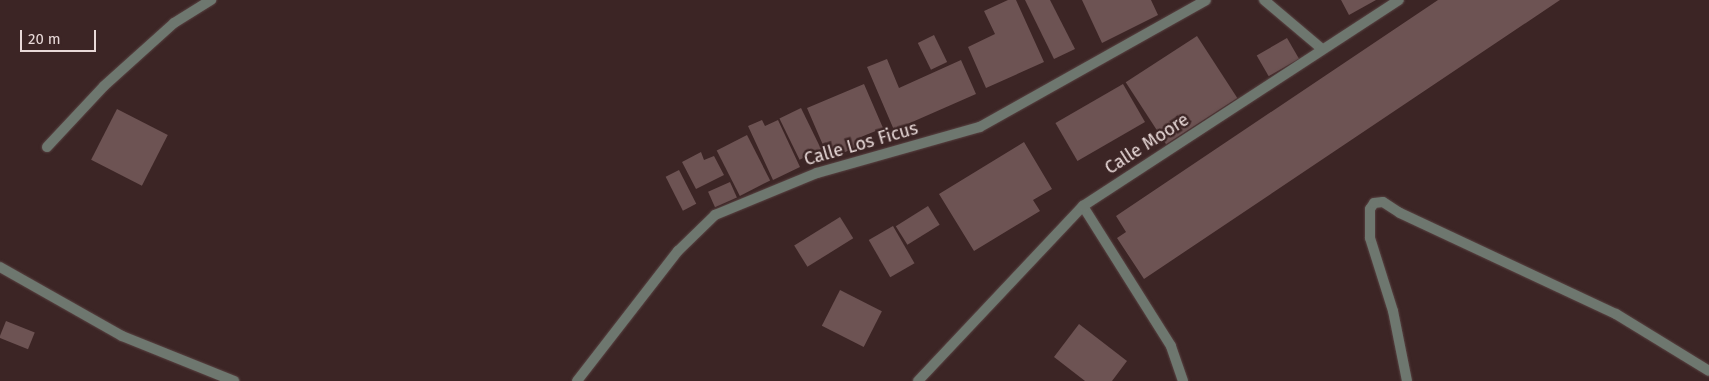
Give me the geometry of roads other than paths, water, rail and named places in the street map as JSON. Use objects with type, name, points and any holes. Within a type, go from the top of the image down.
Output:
[{"type":"street","points":[[47,147],[104,86],[174,23],[211,0]]},
{"type":"street","name":"Calle Los Ficus","points":[[577,381],[678,251],[715,215],[817,173],[980,127],[1206,0]]},
{"type":"street","points":[[1264,0],[1322,49]]},
{"type":"street","name":"Calle Moore","points":[[918,381],[1082,206],[1399,0]]},
{"type":"street","points":[[1407,381],[1393,311],[1370,238],[1370,209],[1374,203],[1382,202],[1400,214],[1616,314],[1709,371]]},
{"type":"street","points":[[1082,206],[1171,346],[1183,381]]},
{"type":"street","points":[[0,267],[122,336],[234,381]]}]
